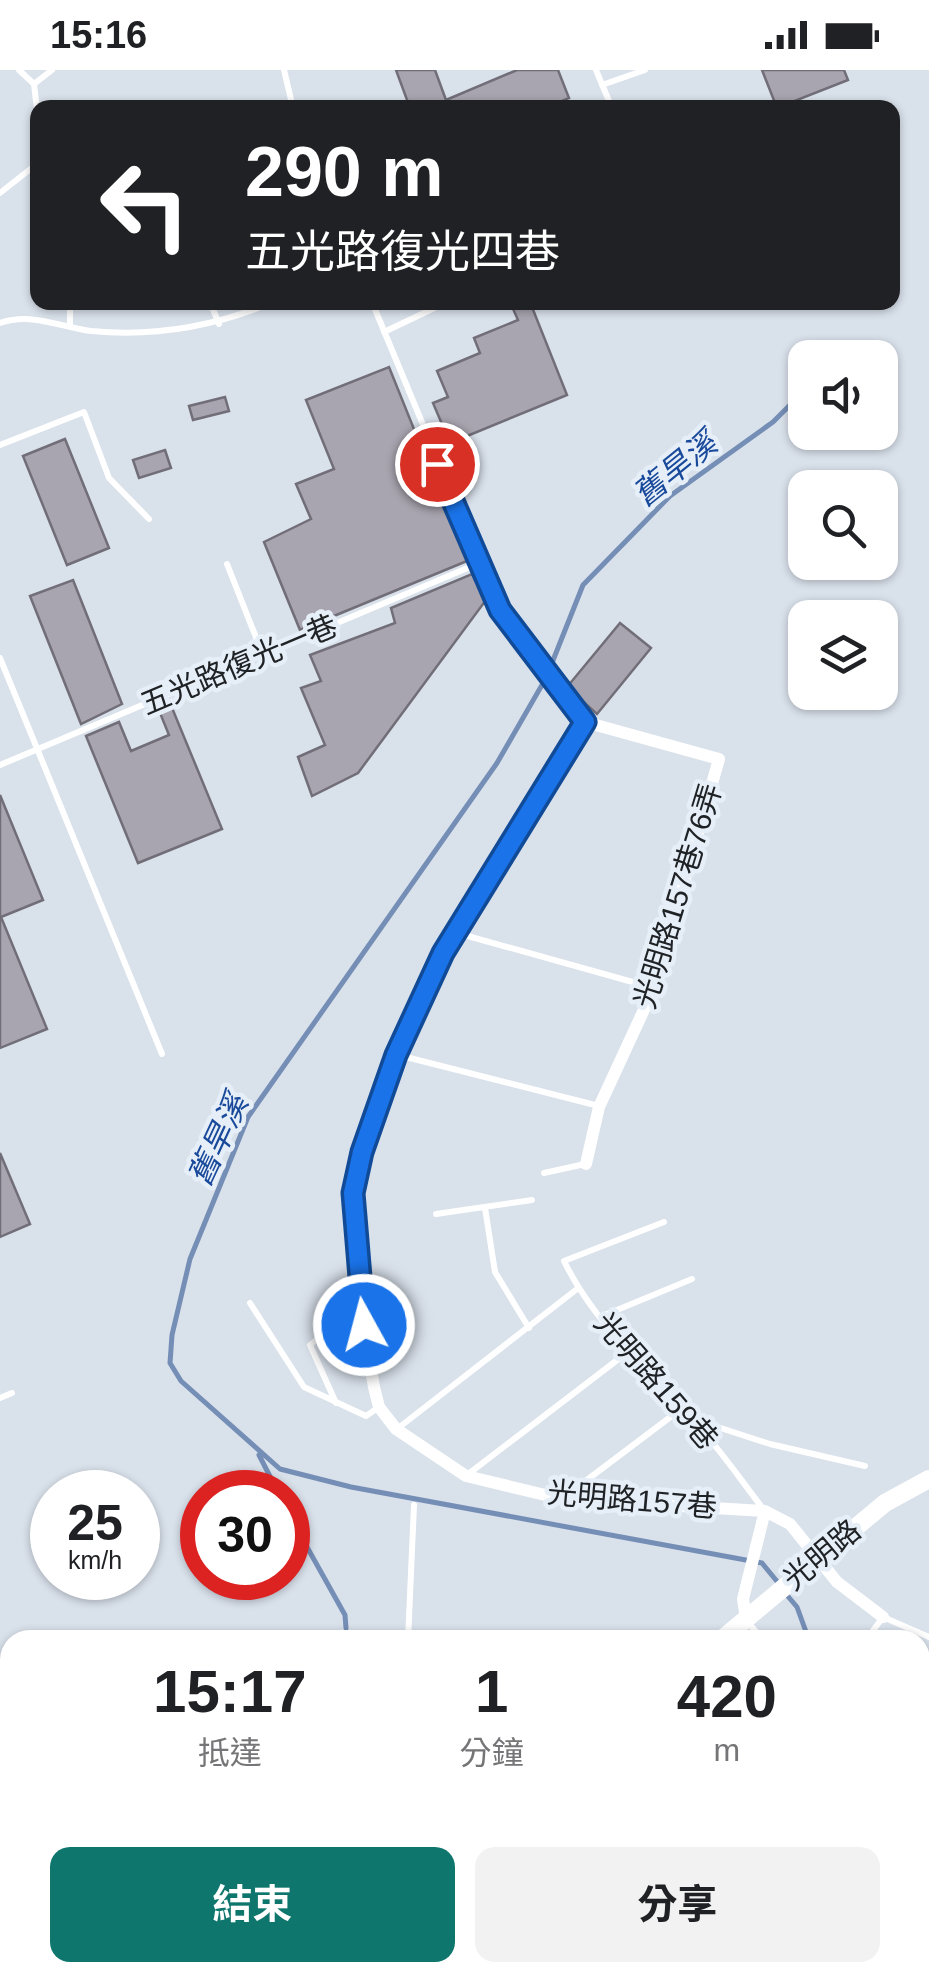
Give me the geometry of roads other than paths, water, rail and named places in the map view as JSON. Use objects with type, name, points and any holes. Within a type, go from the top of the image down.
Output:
[{"type":"street","name":"光明路157巷","points":[[585,722],[443,953],[396,1055],[362,1152],[353,1193],[360,1305],[379,1407],[396,1430],[466,1476],[562,1498],[765,1517]]},
{"type":"street","name":"光明路157巷76弄","points":[[585,722],[720,759],[654,988],[599,1106],[586,1164]]},
{"type":"street","name":"光明路","points":[[733,1630],[885,1503],[929,1479]]},
{"type":"street","name":"光明路159巷","points":[[765,1517],[790,1524],[820,1556],[837,1582],[883,1617]]},
{"type":"street","points":[[746,1619],[743,1599],[765,1517]]},
{"type":"lane","points":[[18,70],[34,84],[36,100]]},
{"type":"lane","points":[[34,84],[52,70]]},
{"type":"lane","points":[[284,70],[291,100]]},
{"type":"lane","points":[[596,70],[609,100]]},
{"type":"lane","points":[[602,85],[644,70]]},
{"type":"lane","points":[[0,192],[30,168]]},
{"type":"lane","points":[[70,310],[70,327]]},
{"type":"lane","points":[[213,310],[218,324]]},
{"type":"lane","points":[[0,323],[34,318],[118,332],[218,324],[253,310]]},
{"type":"lane","points":[[375,310],[477,564],[500,610],[585,722]]},
{"type":"lane","points":[[384,332],[430,310]]},
{"type":"lane","points":[[0,445],[84,412],[110,478],[149,519]]},
{"type":"lane","points":[[227,564],[263,654]]},
{"type":"lane","name":"五光路復光一巷","points":[[0,765],[477,564]]},
{"type":"lane","points":[[0,658],[162,1054]]},
{"type":"lane","points":[[457,933],[654,988]]},
{"type":"lane","points":[[396,1055],[599,1106]]},
{"type":"lane","points":[[544,1173],[586,1164]]},
{"type":"lane","points":[[436,1214],[532,1200]]},
{"type":"lane","points":[[486,1208],[495,1272],[530,1328]]},
{"type":"lane","points":[[396,1430],[577,1289],[564,1260],[664,1222]]},
{"type":"lane","points":[[600,1318],[692,1279]]},
{"type":"lane","name":"光明路159巷","points":[[577,1289],[692,1418],[765,1517]]},
{"type":"lane","points":[[250,1303],[304,1387],[366,1416],[379,1407]]},
{"type":"lane","points":[[336,1403],[310,1345],[360,1305]]},
{"type":"lane","points":[[466,1476],[628,1350]]},
{"type":"lane","points":[[0,1398],[12,1393]]},
{"type":"lane","points":[[562,1498],[681,1408]]},
{"type":"lane","points":[[692,1418],[770,1444],[865,1466]]},
{"type":"lane","points":[[408,1630],[414,1505]]},
{"type":"lane","points":[[873,1630],[883,1617],[914,1630]]},
{"type":"lane","points":[[746,1619],[754,1630]]},
{"type":"waterway","name":"舊旱溪","points":[[780,1585],[762,1563],[351,1487],[280,1469],[181,1381],[170,1363],[172,1335],[190,1259],[248,1117],[497,763],[546,678],[583,585],[670,496],[788,407]]},
{"type":"waterway","points":[[259,1455],[267,1470]]},
{"type":"waterway","points":[[310,1552],[345,1615],[346,1628]]},
{"type":"waterway","name":"舊旱溪","points":[[786,1594],[797,1607],[805,1630]]}]
